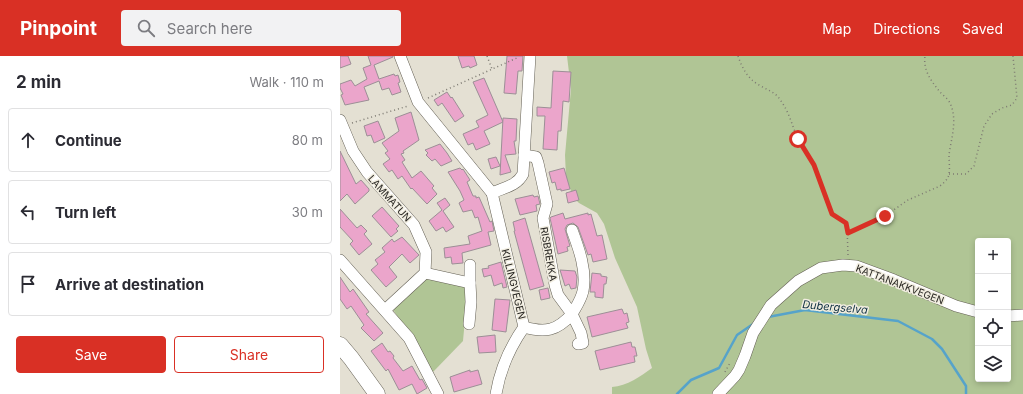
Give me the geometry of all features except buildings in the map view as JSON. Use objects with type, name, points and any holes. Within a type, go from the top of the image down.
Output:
[{"type":"main road","points":[[340,345],[377,394]]},
{"type":"street","name":"KILLINGVEGEN","points":[[400,56],[418,102],[492,193],[524,327],[518,335],[504,362],[496,394]]},
{"type":"street","points":[[492,193],[514,184],[520,180],[523,174],[530,56]]},
{"type":"street","name":"LAMMATUN","points":[[341,123],[353,151],[366,172],[414,225],[426,252],[425,273]]},
{"type":"street","name":"RISBREKKA","points":[[524,156],[536,157],[538,163],[547,204],[543,218],[555,285],[558,295],[572,314],[581,333],[583,343],[578,344]]},
{"type":"street","points":[[524,327],[536,330],[554,328],[565,322],[579,302],[583,292],[584,273],[578,246],[572,230]]},
{"type":"street","points":[[340,260],[409,338],[438,394]]},
{"type":"street","points":[[470,265],[470,324]]},
{"type":"street","name":"KATTANAKKVEGEN","points":[[718,394],[739,370],[753,333],[771,305],[798,281],[821,268],[843,265],[856,266],[956,306],[975,311]]},
{"type":"street","points":[[385,310],[425,273],[470,283]]},
{"type":"street","points":[[1011,316],[1023,315]]},
{"type":"path","points":[[487,56],[492,69]]},
{"type":"path","points":[[341,123],[418,102],[521,56]]},
{"type":"path","points":[[738,56],[742,67],[749,77],[758,85],[773,92],[781,99],[788,112],[798,139],[814,165],[829,209],[835,217],[846,223],[848,233],[848,258]]},
{"type":"path","points":[[848,233],[885,216],[908,200],[940,186],[944,183],[949,174],[949,155],[953,129],[953,114],[950,102],[939,91],[926,73],[924,61],[925,56]]},
{"type":"path","points":[[949,174],[966,174],[974,166],[984,126],[992,114],[1002,108],[1012,105],[1017,98],[1013,56]]},
{"type":"green space","points":[[567,56],[1023,56],[1023,394],[612,394],[612,387],[628,383],[652,368],[646,349],[637,307],[615,258],[604,224],[597,213],[579,203],[573,197],[566,177],[565,155],[571,89]]},
{"type":"green space","points":[[428,277],[468,286],[463,341],[433,372],[392,308]]},
{"type":"waterway","name":"Dubergselva","points":[[768,317],[805,310],[898,321],[932,339],[942,349],[966,386],[966,394]]},
{"type":"waterway","name":"Dubergselva","points":[[677,394],[691,380],[719,368],[737,335],[753,324]]},
{"type":"route","points":[[798,139],[814,165],[829,209],[835,217],[846,223],[848,233],[851,233],[885,216]]}]
